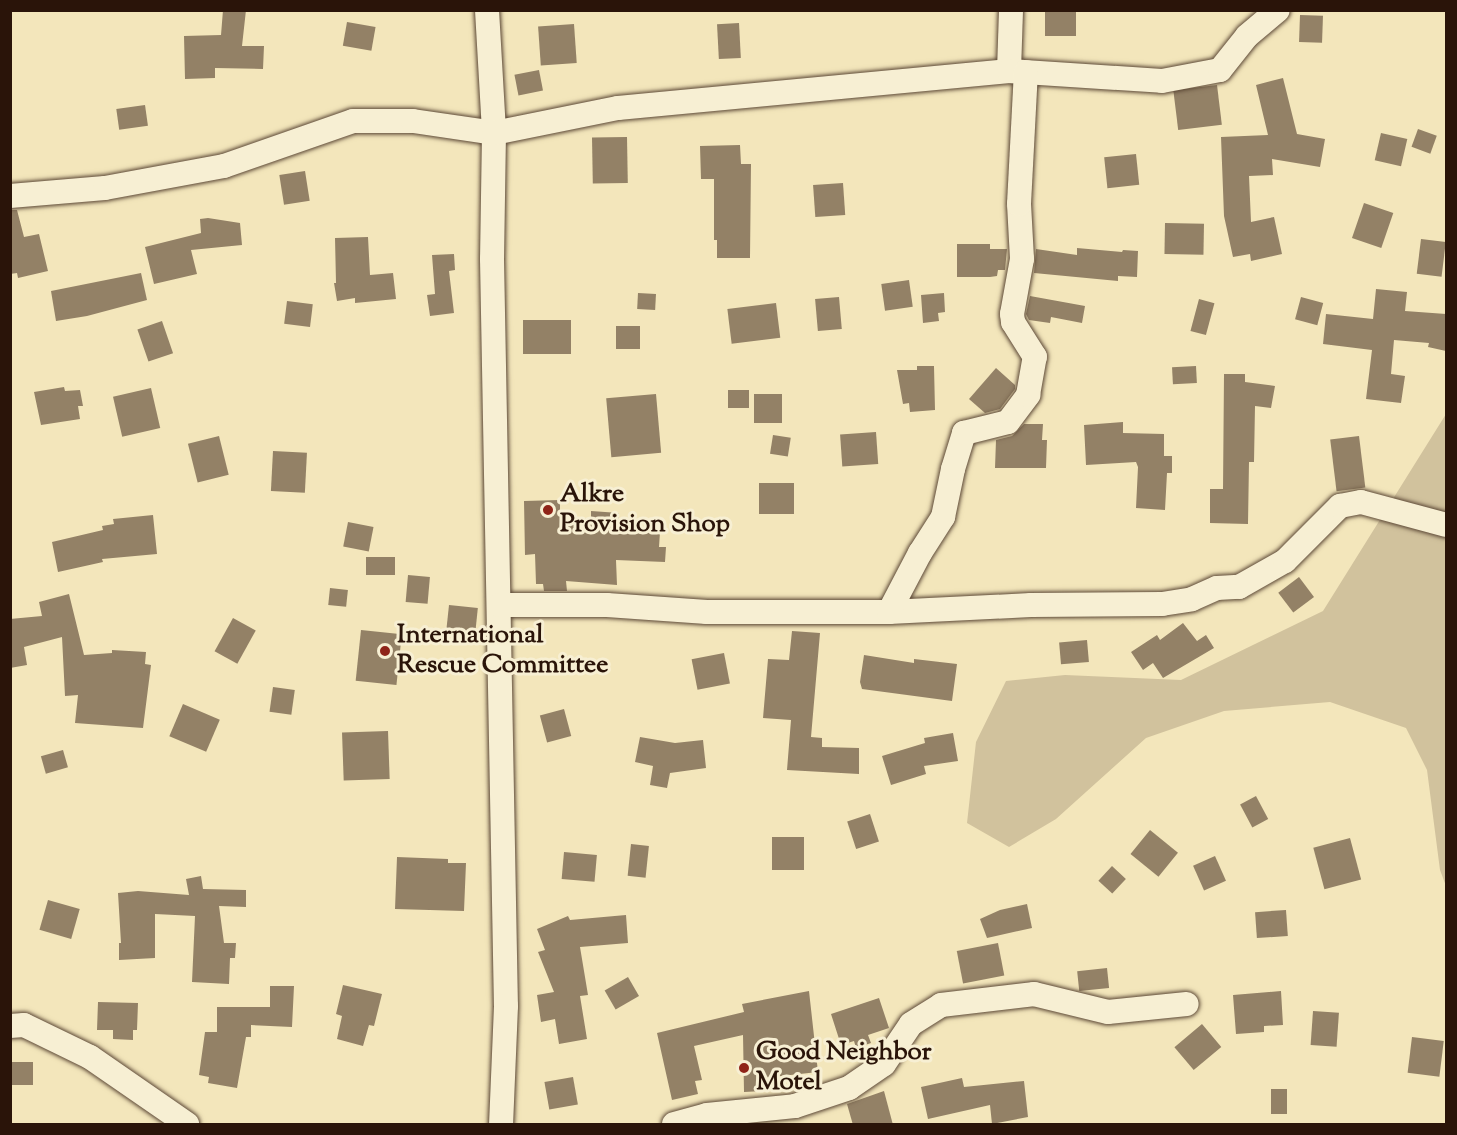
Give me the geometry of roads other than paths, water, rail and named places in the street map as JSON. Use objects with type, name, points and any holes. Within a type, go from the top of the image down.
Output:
[{"type":"street","points":[[487,10],[494,133],[492,259],[503,726],[501,848],[506,1006],[495,1123]]},
{"type":"street","points":[[889,612],[920,553],[944,517],[953,469],[964,433],[1008,422],[1028,395],[1035,357],[1013,322],[1012,314],[1022,259],[1019,204],[1018,71],[1011,10]]},
{"type":"street","points":[[10,196],[105,188],[224,166],[353,121],[413,121],[494,133],[618,108],[1018,71],[1162,81],[1220,70],[1246,36],[1278,10]]},
{"type":"street","points":[[500,605],[608,605],[707,612],[889,612],[1031,605],[1162,604],[1192,598],[1217,588],[1239,587],[1285,561],[1340,506],[1361,502],[1446,525]]},
{"type":"street","points":[[675,1125],[707,1115],[795,1106],[849,1088],[884,1064],[911,1024],[941,1005],[1034,994],[1108,1012],[1187,1004]]},
{"type":"street","points":[[10,1026],[24,1025],[90,1057],[187,1125]]},
{"type":"place","name":"Alkre Provision Shop","points":[[548,510]]},
{"type":"place","name":"International Rescue Committee","points":[[385,651]]},
{"type":"place","name":"Good Neighbor Motel","points":[[744,1068]]}]
